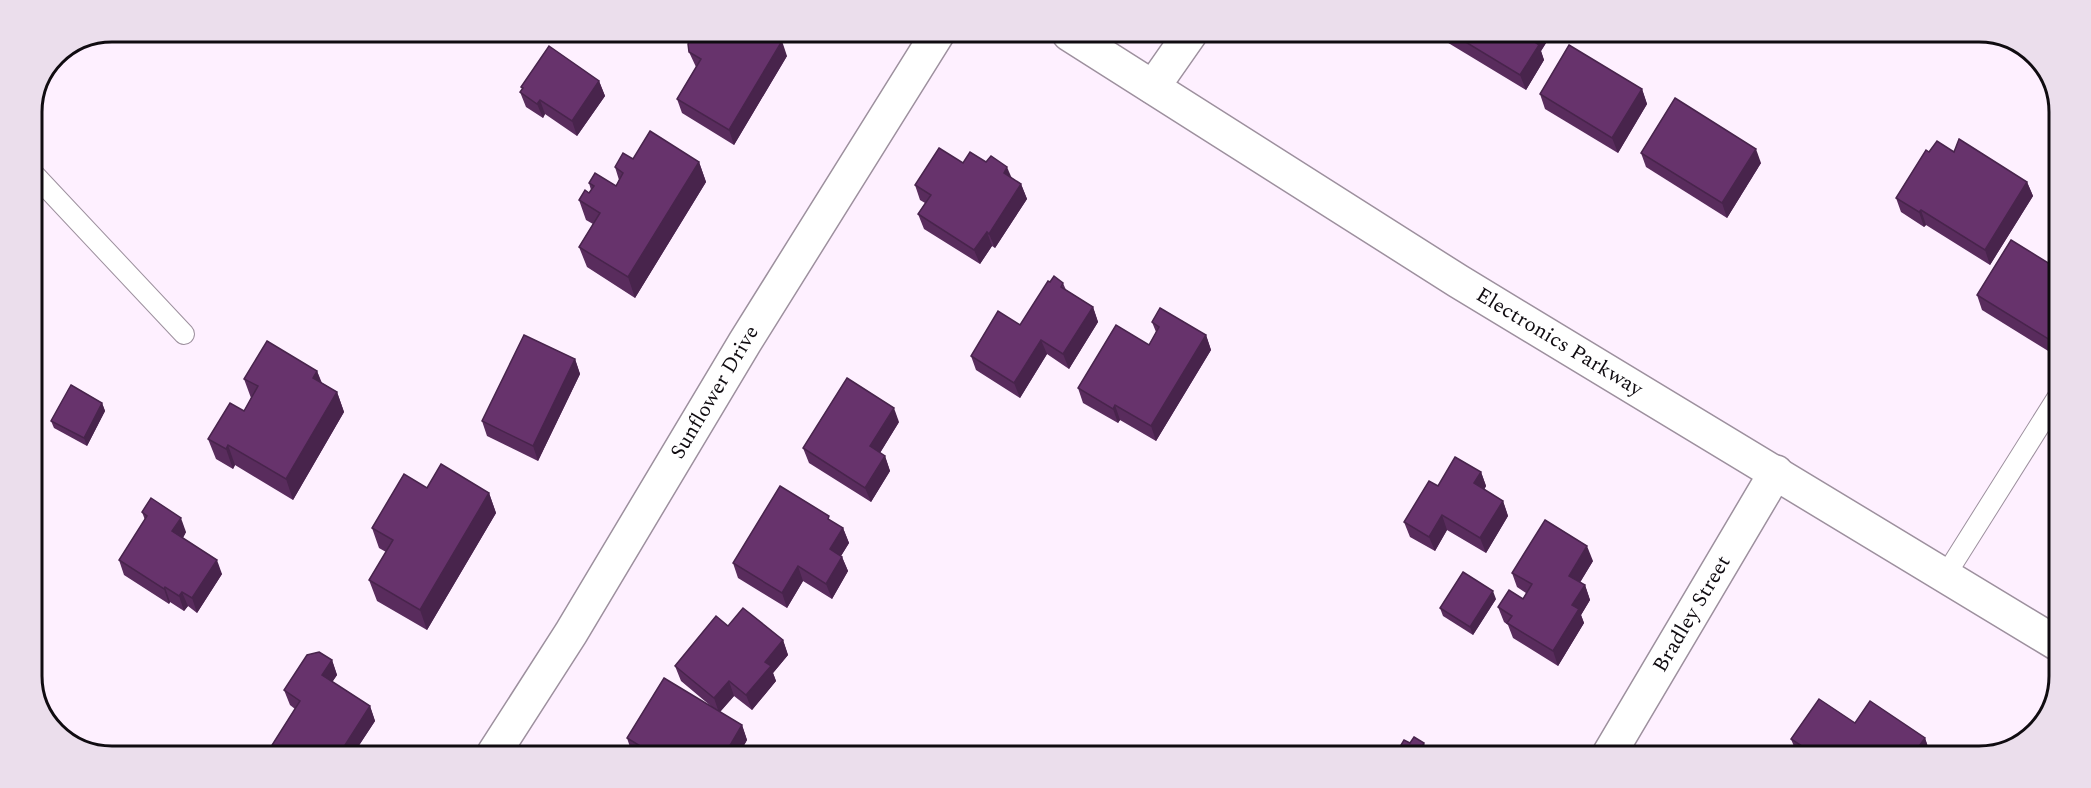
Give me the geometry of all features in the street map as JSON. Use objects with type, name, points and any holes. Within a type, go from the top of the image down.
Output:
[{"type":"street","name":"Sunflower Drive","points":[[498,746],[571,633],[745,342],[932,42]]},
{"type":"street","name":"Electronics Parkway","points":[[1082,42],[1458,281],[2049,639]]},
{"type":"street","points":[[1153,87],[1184,42]]},
{"type":"street","name":"Bradley Street","points":[[1614,746],[1776,472]]},
{"type":"lane","points":[[42,183],[184,334]]},
{"type":"lane","points":[[1945,576],[2049,411]]},
{"type":"building","points":[[689,42],[781,42],[729,130],[677,99],[701,59],[689,52]]},
{"type":"building","points":[[1466,42],[1534,42],[1539,45],[1520,75]]},
{"type":"building","points":[[1569,45],[1642,89],[1612,138],[1540,94]]},
{"type":"building","points":[[549,46],[599,81],[572,121],[540,100],[537,104],[520,92],[523,88],[521,87]]},
{"type":"building","points":[[1675,98],[1756,149],[1722,203],[1641,153]]},
{"type":"building","points":[[650,131],[699,162],[628,277],[579,247],[600,213],[579,200],[585,190],[589,193],[594,186],[589,183],[595,173],[616,186],[623,173],[615,167],[623,153],[633,159]]},
{"type":"building","points":[[1959,139],[2027,182],[1985,250],[1921,210],[1919,212],[1896,198],[1926,150],[1929,152],[1937,141],[1954,152]]},
{"type":"building","points":[[939,148],[963,163],[970,152],[986,162],[991,156],[1007,167],[1004,173],[1021,184],[989,234],[987,232],[974,250],[918,214],[931,195],[915,185]]},
{"type":"building","points":[[2011,240],[2049,263],[2049,339],[1977,295]]},
{"type":"building","points":[[1054,276],[1063,283],[1061,287],[1093,307],[1063,354],[1041,340],[1014,383],[971,356],[998,311],[1020,325],[1048,281],[1050,282]]},
{"type":"building","points":[[1160,308],[1206,335],[1151,426],[1115,405],[1113,409],[1078,388],[1116,325],[1149,345],[1159,327],[1152,322]]},
{"type":"building","points":[[524,335],[575,359],[533,446],[482,421]]},
{"type":"building","points":[[267,341],[317,371],[313,378],[337,392],[286,479],[228,445],[226,449],[208,439],[230,403],[244,411],[258,386],[244,379]]},
{"type":"building","points":[[847,378],[894,408],[870,446],[885,456],[865,488],[803,448]]},
{"type":"building","points":[[71,385],[102,403],[84,438],[51,421]]},
{"type":"building","points":[[1455,457],[1481,472],[1474,483],[1503,501],[1480,538],[1442,515],[1429,537],[1404,522],[1429,481],[1438,486]]},
{"type":"building","points":[[441,464],[489,493],[420,610],[369,580],[393,540],[372,528],[404,474],[427,488]]},
{"type":"building","points":[[780,486],[829,516],[828,519],[843,528],[830,549],[842,557],[826,584],[798,566],[782,593],[733,563]]},
{"type":"building","points":[[151,498],[181,518],[172,531],[217,560],[192,598],[182,592],[179,596],[165,587],[164,589],[119,560],[147,516],[142,512]]},
{"type":"building","points":[[1545,520],[1587,546],[1569,576],[1585,585],[1572,605],[1579,609],[1553,651],[1507,623],[1512,616],[1498,607],[1509,590],[1523,599],[1532,584],[1512,573]]},
{"type":"building","points":[[1463,572],[1493,591],[1470,627],[1440,608]]},
{"type":"building","points":[[743,608],[783,640],[765,662],[771,666],[746,695],[729,681],[714,698],[675,666],[716,616],[728,626]]},
{"type":"building","points":[[319,652],[332,660],[322,675],[370,706],[344,746],[271,746],[300,701],[284,690],[307,655]]},
{"type":"building","points":[[664,678],[742,725],[730,746],[640,746],[627,738]]},
{"type":"building","points":[[1819,699],[1855,723],[1870,701],[1925,738],[1919,746],[1802,746],[1791,739]]},
{"type":"building","points":[[1414,737],[1424,743],[1422,746],[1400,746],[1404,740],[1410,743]]}]
